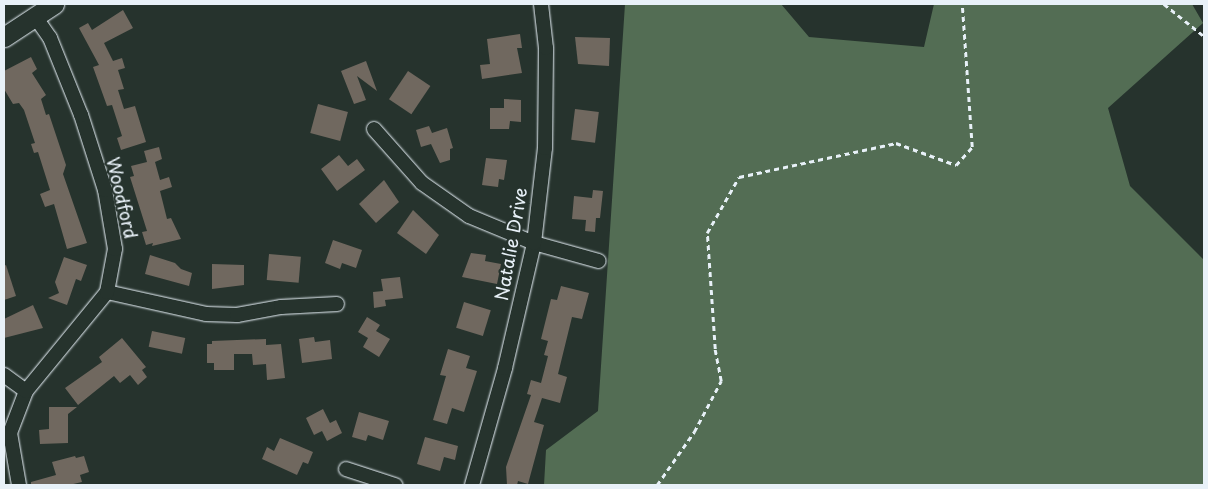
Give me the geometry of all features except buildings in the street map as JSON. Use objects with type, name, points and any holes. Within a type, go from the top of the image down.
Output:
[{"type":"main road","points":[[4,37],[36,18],[54,4]]},
{"type":"street","name":"Natalie Drive","points":[[472,485],[505,368],[534,243],[545,148],[546,48],[541,4]]},
{"type":"street","name":"Woodford","points":[[36,18],[61,64],[105,190],[115,249],[108,292]]},
{"type":"street","points":[[374,129],[412,173],[444,200],[469,216],[534,243],[599,261]]},
{"type":"street","points":[[19,485],[10,432],[26,391],[108,292],[206,314],[237,315],[281,306],[336,304]]},
{"type":"street","points":[[4,375],[26,391]]},
{"type":"street","points":[[346,470],[395,485]]},
{"type":"path","points":[[657,485],[694,432],[721,381],[715,349],[707,233],[739,177],[896,143],[956,165],[972,147],[962,4]]},
{"type":"path","points":[[1164,4],[1204,36]]},
{"type":"green space","points":[[625,4],[781,4],[809,37],[924,47],[934,4],[1192,4],[1203,23],[1108,108],[1130,186],[1204,260],[1204,485],[544,485],[546,450],[598,411]]}]
